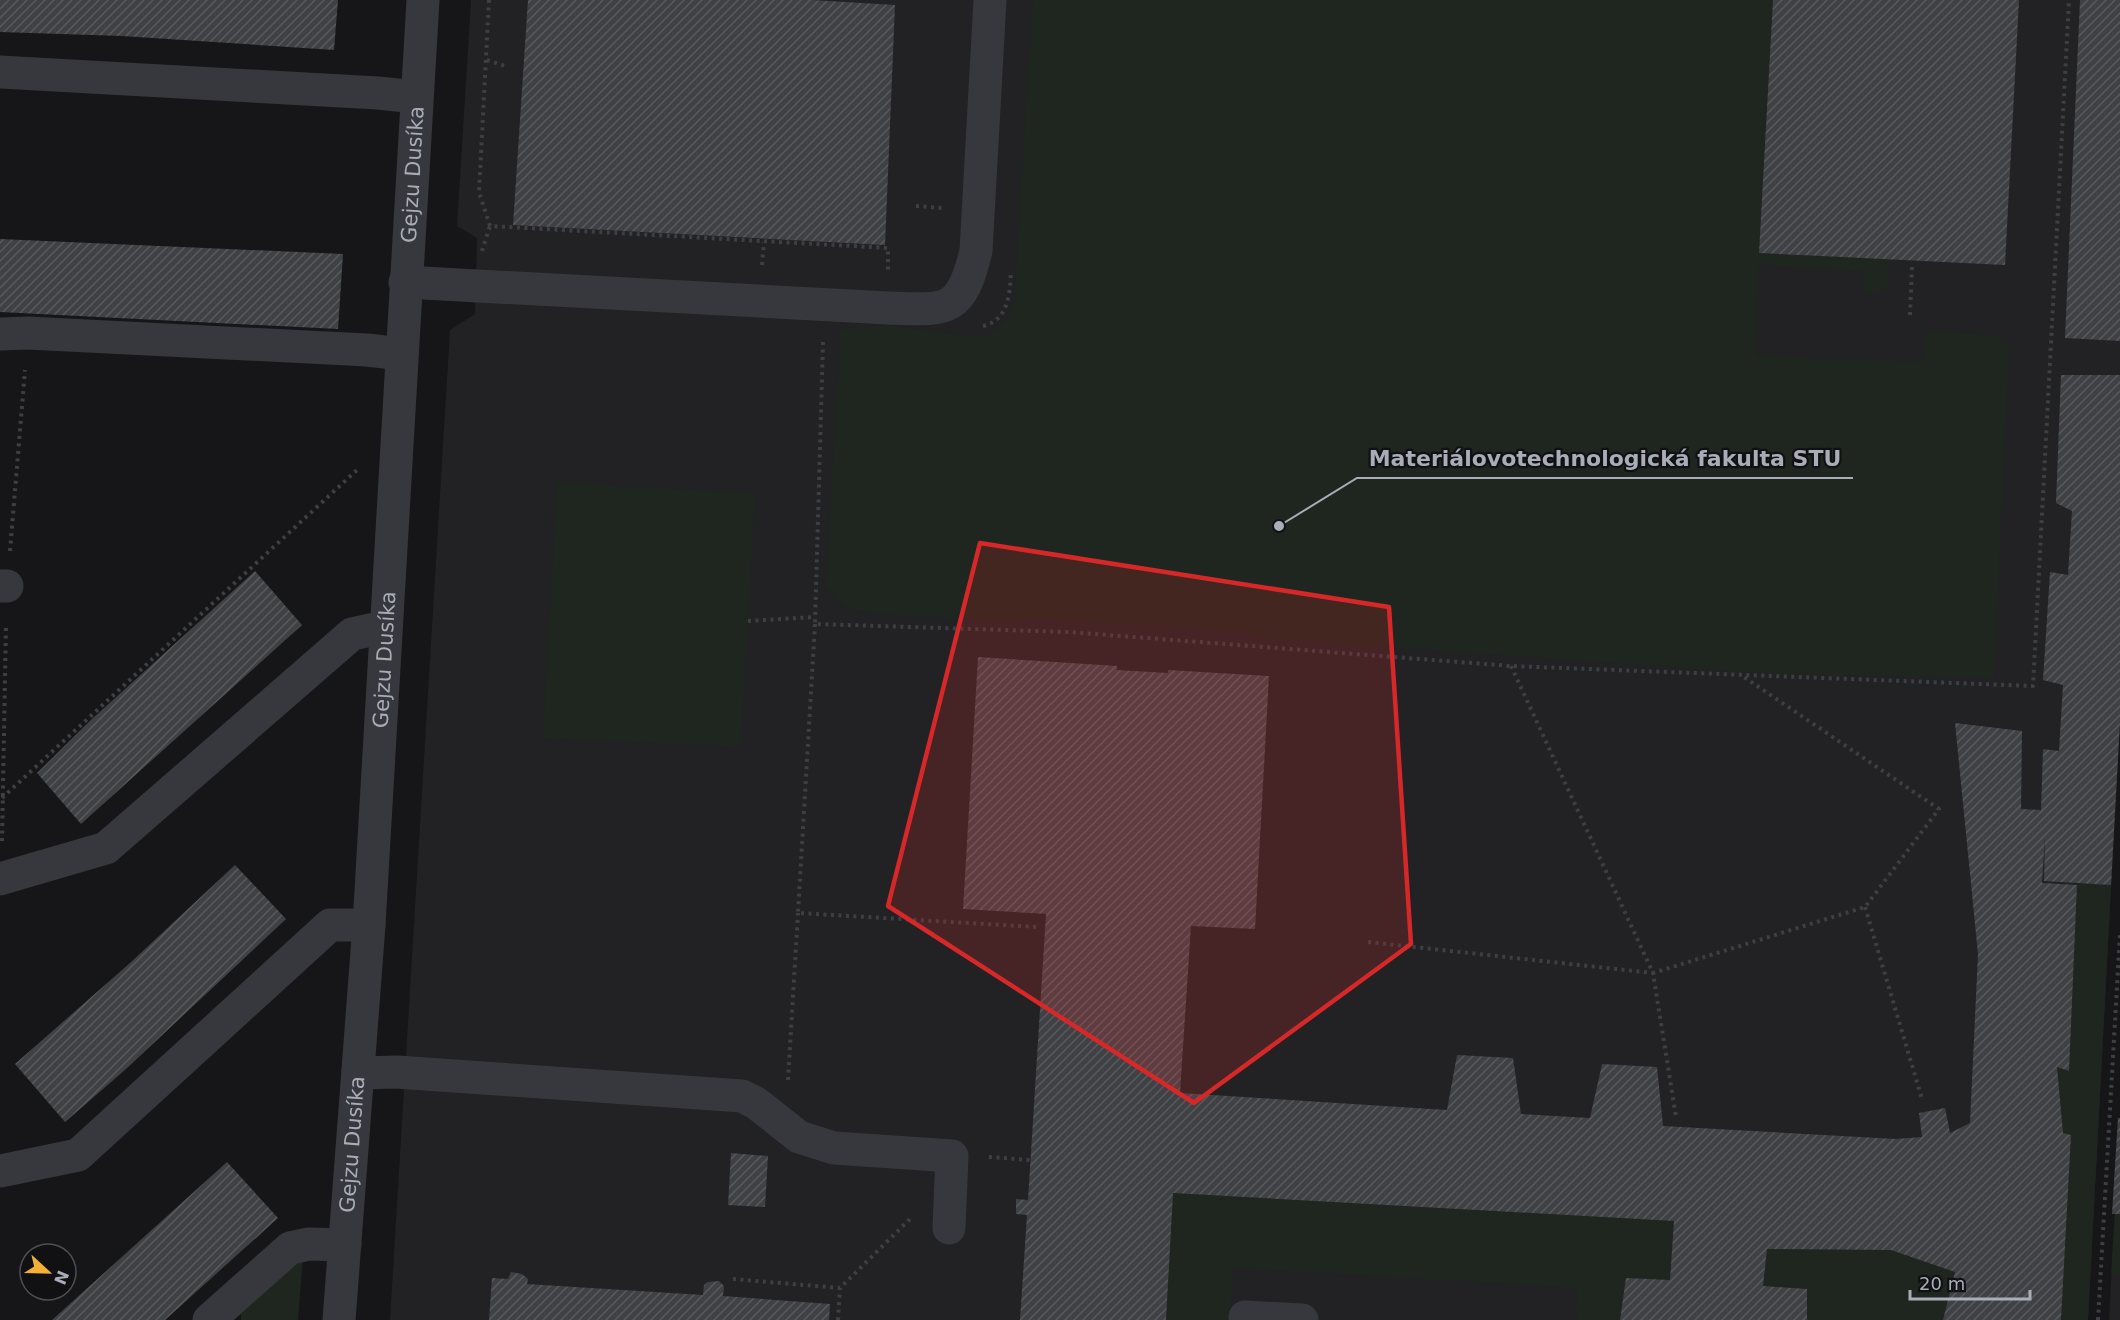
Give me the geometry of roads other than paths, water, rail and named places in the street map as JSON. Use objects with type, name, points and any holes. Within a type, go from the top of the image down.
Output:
[{"type":"street","name":"Gejzu Dusíka","points":[[339,1320],[369,925],[423,0]]},
{"type":"street","points":[[405,282],[888,308],[943,308],[961,295],[970,275],[976,252],[990,0]]},
{"type":"street","points":[[0,72],[416,97]]},
{"type":"street","points":[[0,333],[367,350],[402,354]]},
{"type":"street","points":[[0,879],[106,848],[352,634],[385,627]]},
{"type":"street","points":[[0,1171],[78,1155],[330,925],[369,925]]},
{"type":"street","points":[[358,1073],[397,1072],[742,1096],[756,1103],[799,1137],[834,1148],[952,1156],[949,1228]]},
{"type":"street","points":[[209,1320],[290,1248],[309,1244],[345,1245]]},
{"type":"street","points":[[1245,1317],[1302,1320]]},
{"type":"place","name":"Materiálovotechnologická fakulta STU","points":[[1279,526]]}]
